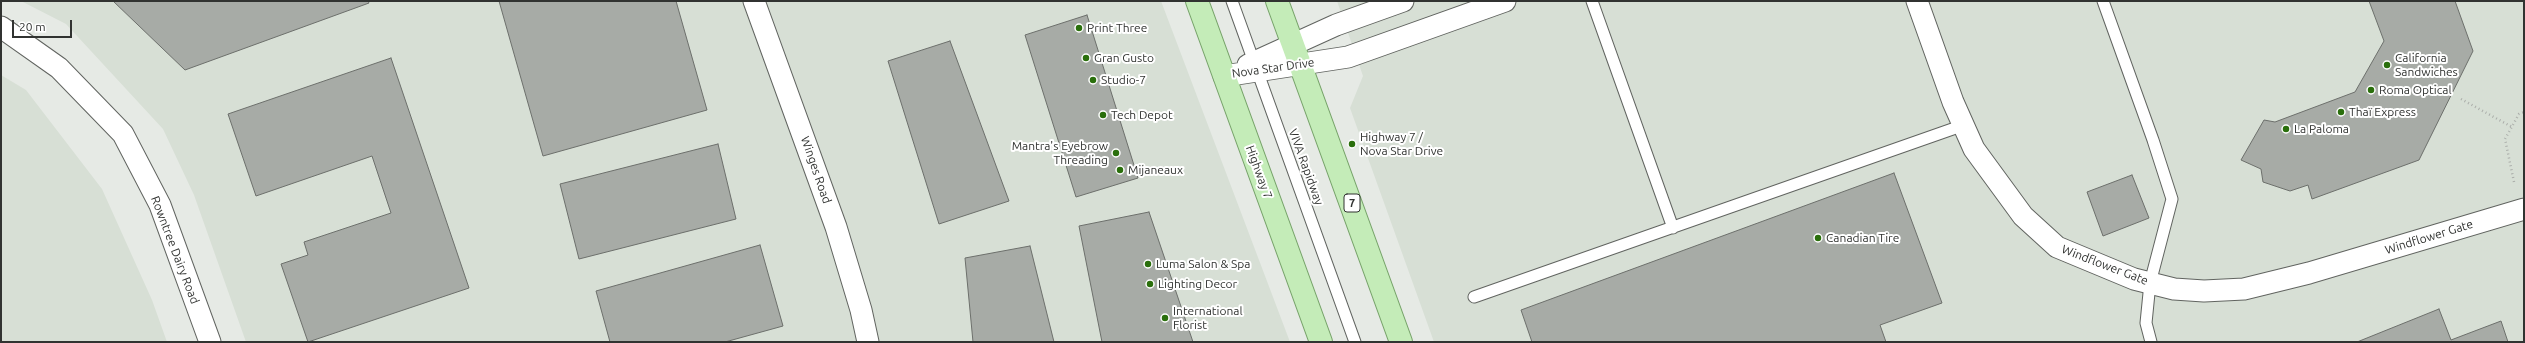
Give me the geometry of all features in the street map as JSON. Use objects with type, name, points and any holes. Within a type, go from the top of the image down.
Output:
[{"type":"main road","name":"Highway 7","points":[[1198,1],[1321,342]]},
{"type":"main road","name":"7","points":[[1277,1],[1401,342]]},
{"type":"street","name":"Winges Road","points":[[754,1],[836,227],[861,310],[868,342]]},
{"type":"street","name":"Nova Star Drive","points":[[1297,54],[1336,25],[1402,1]]},
{"type":"street","name":"Nova Star Drive","points":[[1224,76],[1297,54],[1348,57],[1505,1]]},
{"type":"street","name":"Windflower Gate","points":[[1917,1],[1974,149],[2023,216],[2057,247],[2134,279],[2174,289],[2204,291],[2244,288],[2309,273],[2524,209]]},
{"type":"street","name":"Rowntree Dairy Road","points":[[1,27],[59,68],[123,134],[160,205],[210,342]]},
{"type":"lane","name":"VIVA Rapidway","points":[[1232,1],[1355,342]]},
{"type":"lane","points":[[1592,1],[1673,228]]},
{"type":"lane","points":[[2103,1],[2153,140],[2172,199],[2150,283],[2146,323],[2151,342]]},
{"type":"lane","points":[[1474,297],[1964,125]]},
{"type":"path","points":[[2461,99],[2512,127]]},
{"type":"path","points":[[2514,182],[2505,139],[2519,114],[2524,112]]},
{"type":"shaded area","points":[[21,1],[1161,1],[1290,342],[246,342],[194,195],[163,129],[66,24]]},
{"type":"shaded area","points":[[1337,1],[2524,1],[2524,342],[1434,342],[1350,108],[1363,76]]},
{"type":"shaded area","points":[[1,75],[26,90],[102,189],[152,300],[167,342],[1,342]]},
{"type":"building","points":[[113,1],[368,1],[369,3],[185,70]]},
{"type":"building","points":[[499,1],[676,1],[707,110],[543,156]]},
{"type":"building","points":[[2369,1],[2455,1],[2473,51],[2419,160],[2312,199],[2308,185],[2290,191],[2263,182],[2261,169],[2241,160],[2264,120],[2275,122],[2355,92],[2384,41]]},
{"type":"building","points":[[1087,15],[1138,178],[1076,197],[1025,35]]},
{"type":"building","points":[[950,41],[1009,201],[939,224],[888,61]]},
{"type":"building","points":[[391,58],[469,288],[308,342],[281,264],[308,255],[304,242],[391,213],[372,156],[256,196],[228,114]]},
{"type":"building","points":[[718,144],[736,219],[579,259],[560,184]]},
{"type":"building","name":"Canadian Tire","points":[[1894,173],[1942,303],[1880,325],[1886,342],[1532,342],[1521,310]]},
{"type":"building","points":[[2132,175],[2149,218],[2103,236],[2087,192]]},
{"type":"building","points":[[1149,212],[1193,342],[1102,342],[1079,226]]},
{"type":"building","points":[[760,245],[783,326],[725,342],[610,342],[596,291]]},
{"type":"building","points":[[1030,246],[1054,342],[973,342],[965,258]]},
{"type":"building","points":[[2439,309],[2451,340],[2501,321],[2508,342],[2357,342]]},
{"type":"place","name":"Print Three","points":[[1079,28]]},
{"type":"place","name":"Gran Gusto","points":[[1086,58]]},
{"type":"place","name":"California Sandwiches","points":[[2387,65]]},
{"type":"place","name":"Studio-7","points":[[1093,80]]},
{"type":"place","name":"Roma Optical","points":[[2371,90]]},
{"type":"place","name":"Thaï Express","points":[[2341,112]]},
{"type":"place","name":"Tech Depot","points":[[1103,115]]},
{"type":"place","name":"La Paloma","points":[[2286,129]]},
{"type":"place","name":"Highway 7 / Nova Star Drive","points":[[1352,144]]},
{"type":"place","name":"Mantra's Eyebrow Threading","points":[[1116,153]]},
{"type":"place","name":"Mijaneaux","points":[[1120,170]]},
{"type":"place","name":"Canadian Tire","points":[[1818,238]]},
{"type":"place","name":"Luma Salon & Spa","points":[[1148,264]]},
{"type":"place","name":"Lighting Decor","points":[[1150,284]]},
{"type":"place","name":"International Florist","points":[[1165,318]]}]
